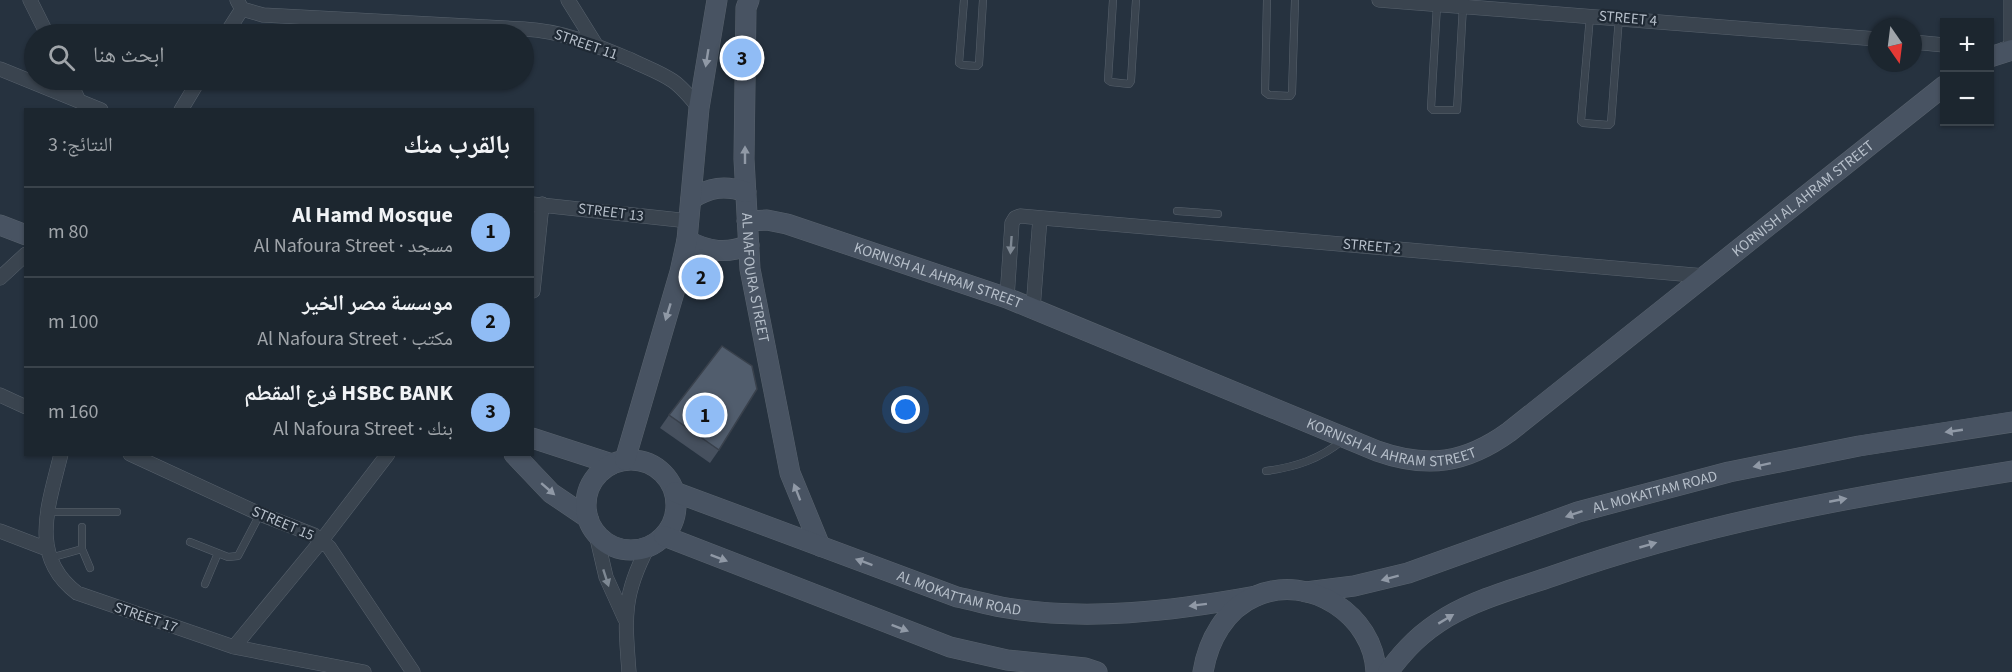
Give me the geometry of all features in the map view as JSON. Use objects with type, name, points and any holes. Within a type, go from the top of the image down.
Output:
[{"type":"main road","points":[[592,526],[586,500],[592,482],[604,469],[618,462],[680,272],[688,231],[699,108],[717,0]]},
{"type":"main road","name":"AL NAFOURA STREET","points":[[748,0],[746,8],[746,192],[750,269],[790,473],[820,546]]},
{"type":"main road","points":[[1994,55],[2011,50]]},
{"type":"main road","name":"KORNISH AL AHRAM STREET","points":[[747,220],[767,220],[787,224],[1007,298],[1346,439],[1396,458],[1436,462],[1456,459],[1475,452],[1509,432],[1940,89]]},
{"type":"main road","points":[[691,199],[712,188],[723,187],[746,192]]},
{"type":"main road","points":[[0,225],[24,234]]},
{"type":"main road","points":[[688,231],[697,245],[717,251],[739,249],[749,245]]},
{"type":"main road","name":"AL MOKATTAM ROAD","points":[[675,492],[957,597],[1002,607],[1048,612],[1131,612],[1173,609],[1281,591],[1354,586],[1408,573],[1578,512],[1729,472],[1859,446],[2012,422]]},
{"type":"main road","points":[[516,456],[551,493],[592,526],[611,546],[629,550],[656,542],[674,520],[677,502],[675,492],[666,476],[652,464],[643,461],[618,462],[534,439]]},
{"type":"main road","points":[[1388,672],[1406,648],[1448,616],[1472,605],[1600,559],[1794,509],[1898,489],[2012,471]]},
{"type":"main road","points":[[656,542],[950,647],[1007,660],[1084,668],[1097,672]]},
{"type":"main road","points":[[1306,591],[1331,600],[1352,616],[1367,636],[1376,661],[1376,672]]},
{"type":"main road","points":[[1203,672],[1206,652],[1217,629],[1234,610],[1256,596]]},
{"type":"street","points":[[30,0],[42,24]]},
{"type":"street","points":[[568,0],[596,45]]},
{"type":"street","name":"STREET 4","points":[[1380,0],[1868,38]]},
{"type":"street","points":[[1994,48],[2011,50],[2011,0]]},
{"type":"street","points":[[230,24],[239,4]]},
{"type":"street","name":"STREET 11","points":[[239,4],[263,15],[430,24]]},
{"type":"street","name":"STREET 11","points":[[534,30],[569,36],[596,45],[658,72],[674,81],[688,93],[699,108]]},
{"type":"street","points":[[1922,43],[1940,45]]},
{"type":"street","points":[[0,69],[24,79]]},
{"type":"street","points":[[52,90],[96,108]]},
{"type":"street","points":[[74,90],[79,101]]},
{"type":"street","points":[[182,108],[193,90]]},
{"type":"street","points":[[534,269],[537,204]]},
{"type":"street","name":"STREET 13","points":[[537,204],[688,231]]},
{"type":"street","name":"STREET 2","points":[[1007,298],[1012,222],[1020,216],[1196,221],[1705,276]]},
{"type":"street","points":[[1033,309],[1040,218]]},
{"type":"street","points":[[0,278],[24,256]]},
{"type":"street","points":[[0,395],[24,405]]},
{"type":"street","points":[[0,531],[48,554],[47,512],[61,456]]},
{"type":"street","name":"STREET 15","points":[[134,456],[322,540],[413,672]]},
{"type":"street","points":[[234,647],[322,540],[385,456]]},
{"type":"street","points":[[592,526],[606,577],[625,619]]},
{"type":"street","points":[[629,672],[625,619],[633,578],[656,542]]},
{"type":"street","name":"STREET 17","points":[[48,554],[55,572],[77,593],[234,647],[364,672]]},
{"type":"lane","points":[[964,0],[959,63],[977,66],[979,64],[983,0]]},
{"type":"lane","points":[[1113,0],[1108,80],[1129,84],[1136,0]]},
{"type":"lane","points":[[1267,0],[1265,92],[1269,95],[1290,96],[1292,93],[1294,0]]},
{"type":"lane","points":[[1437,4],[1431,108],[1433,110],[1457,111],[1463,6]]},
{"type":"lane","points":[[1590,15],[1581,121],[1609,125],[1611,123],[1619,17]]},
{"type":"lane","points":[[1177,211],[1196,221],[1218,214]]},
{"type":"lane","points":[[1266,471],[1308,462],[1327,453],[1346,439]]},
{"type":"lane","points":[[47,512],[117,512]]},
{"type":"lane","points":[[190,542],[233,558],[238,556],[260,514]]},
{"type":"lane","points":[[82,527],[82,549],[90,568]]},
{"type":"lane","points":[[48,554],[82,549]]},
{"type":"lane","points":[[205,584],[218,553]]},
{"type":"building","points":[[722,346],[752,366],[757,389],[719,450],[669,415]]},
{"type":"place","name":"HSBC BANK فرع المقطم","points":[[742,58]]},
{"type":"place","name":"موسسة مصر الخير","points":[[701,277]]},
{"type":"place","name":"Al Hamd Mosque","points":[[705,415]]}]
